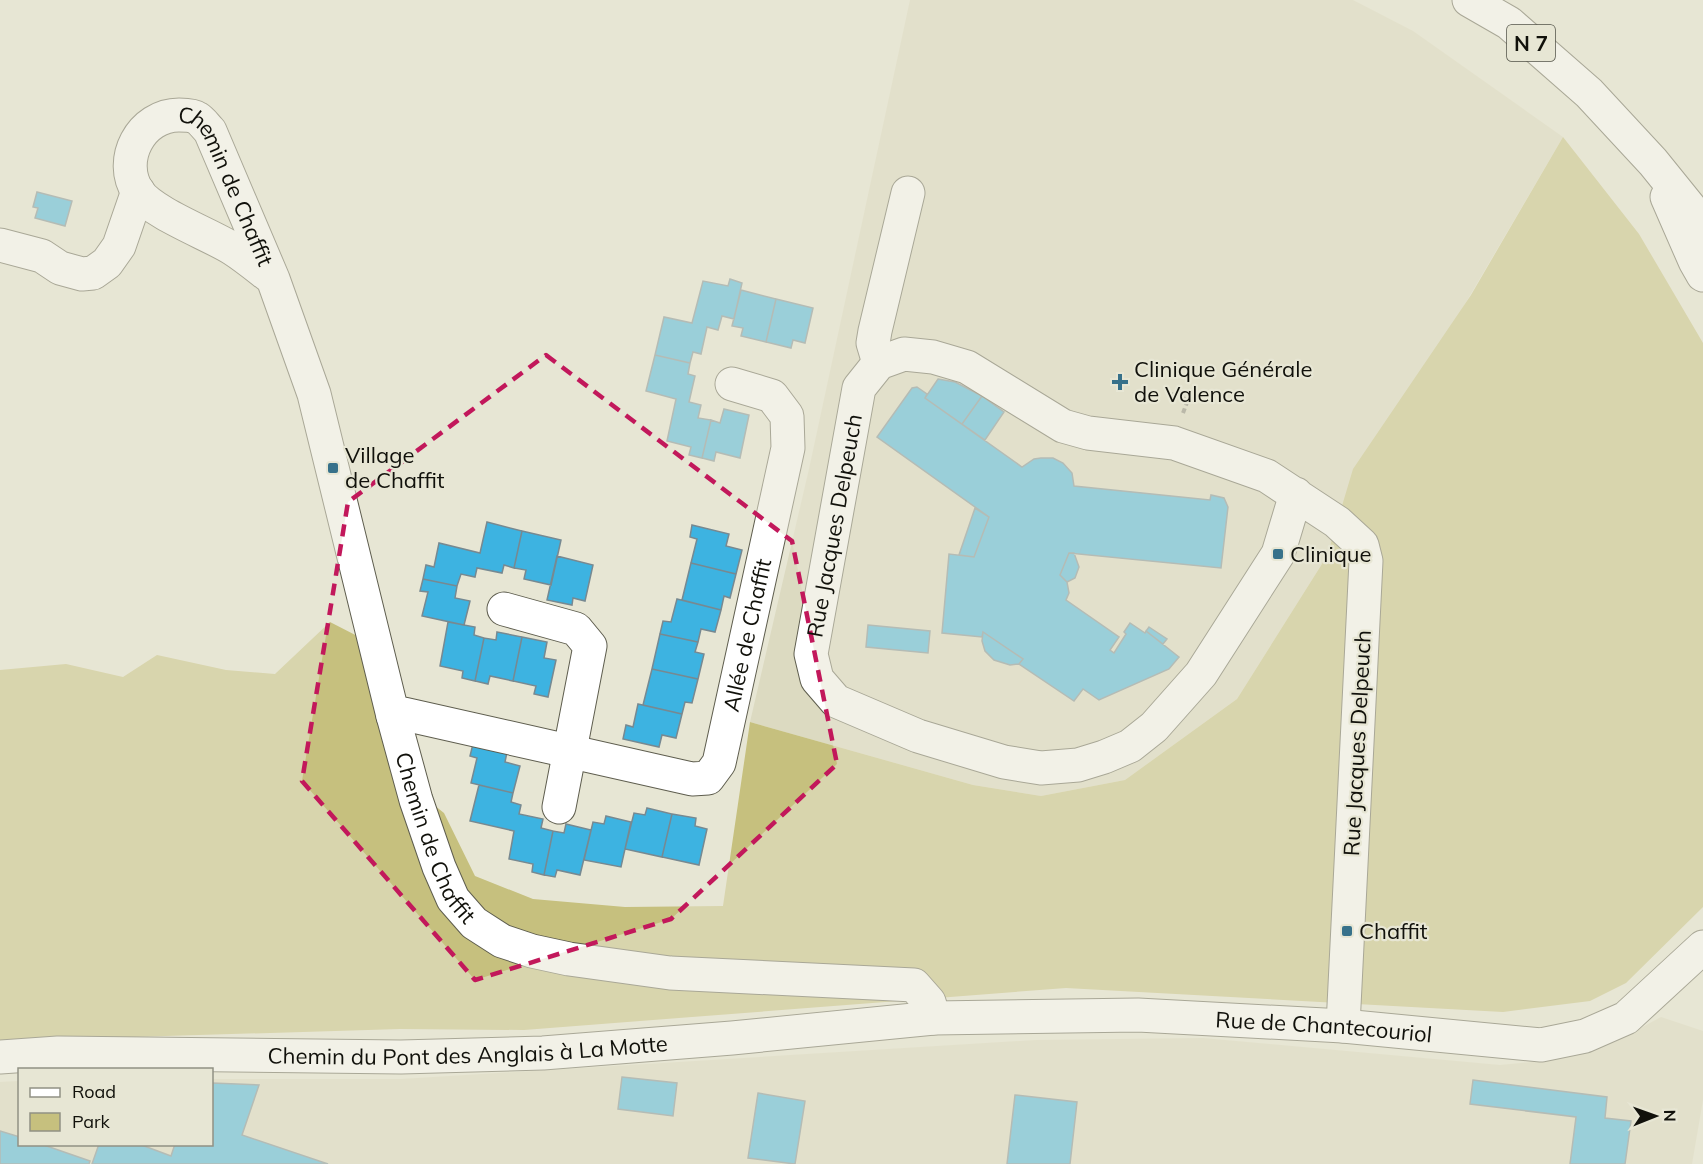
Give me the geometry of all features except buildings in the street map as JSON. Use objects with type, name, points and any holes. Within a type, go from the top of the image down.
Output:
[{"type":"street","name":"N 7","points":[[1469,0],[1509,23],[1589,93],[1653,162],[1703,224]]},
{"type":"street","name":"Chemin de Chaffit","points":[[273,279],[234,249],[151,205],[138,191],[131,171],[132,149],[142,132],[154,121],[167,115],[197,118],[210,131],[273,279],[314,394],[393,716],[416,800],[453,899],[474,923],[502,941],[532,951],[569,959],[670,973],[914,985],[929,1002],[934,1018]]},
{"type":"street","name":"N 7","points":[[1653,162],[1703,275]]},
{"type":"street","points":[[0,245],[42,256],[60,268],[82,274],[93,273],[107,263],[119,246],[138,191]]},
{"type":"street","points":[[879,363],[873,344],[875,331],[908,193]]},
{"type":"street","name":"Rue Jacques Delpeuch","points":[[1296,494],[1278,554],[1201,674],[1154,727],[1130,746],[1078,765],[1041,768],[1004,762],[918,736],[836,701],[818,679],[811,654],[859,388],[879,363],[904,354],[933,357],[967,368],[1004,388],[1063,426],[1088,433],[1174,443],[1267,476],[1296,494],[1337,522],[1362,546],[1366,561],[1343,1026]]},
{"type":"street","name":"Allée de Chaffit","points":[[393,716],[404,714],[572,750],[692,779],[708,778],[719,763],[788,448],[787,416],[772,396],[732,384]]},
{"type":"street","points":[[504,609],[576,629],[590,646],[572,750],[559,807]]},
{"type":"street","name":"Rue de Chantecouriol","points":[[934,1018],[1138,1015],[1343,1026],[1541,1045],[1586,1036],[1626,1018],[1697,965]]},
{"type":"street","name":"Chemin du Pont des Anglais à La Motte","points":[[0,1057],[58,1053],[390,1057],[543,1053],[732,1038],[934,1018]]},
{"type":"path","points":[[1171,394],[1188,400],[1185,409]]},
{"type":"highlighted area","points":[[546,355],[792,541],[837,764],[671,919],[475,980],[302,781],[348,502]]},
{"type":"shaded area","name":"Clinique Générale de Valence","points":[[910,0],[1353,0],[1413,31],[1563,137],[1337,522],[1327,556],[1237,699],[1125,780],[1041,796],[973,785],[750,722],[809,469]]},
{"type":"shaded area","points":[[1661,1017],[1703,1031],[1703,1100],[1692,1164],[0,1164],[0,1082],[18,1081],[18,1146],[213,1146],[213,1079],[401,1079],[1036,1040],[1203,1038],[1500,1065],[1552,1060],[1615,1042]]},
{"type":"green space","points":[[1563,137],[1639,234],[1703,343],[1703,907],[1626,983],[1590,1001],[1503,1012],[1066,988],[524,1030],[400,1029],[0,1041],[0,670],[66,664],[123,677],[157,655],[226,670],[275,674],[330,622],[367,641],[400,778],[444,813],[475,876],[533,899],[625,907],[723,906],[750,722],[973,785],[1041,796],[1125,780],[1237,699],[1327,556],[1353,469],[1471,295]]},
{"type":"place","name":"Clinique Générale de Valence","points":[[1120,382]]},
{"type":"place","name":"Village de Chaffit","points":[[333,468]]},
{"type":"place","name":"Clinique","points":[[1278,554]]},
{"type":"place","name":"Chaffit","points":[[1347,931]]}]
